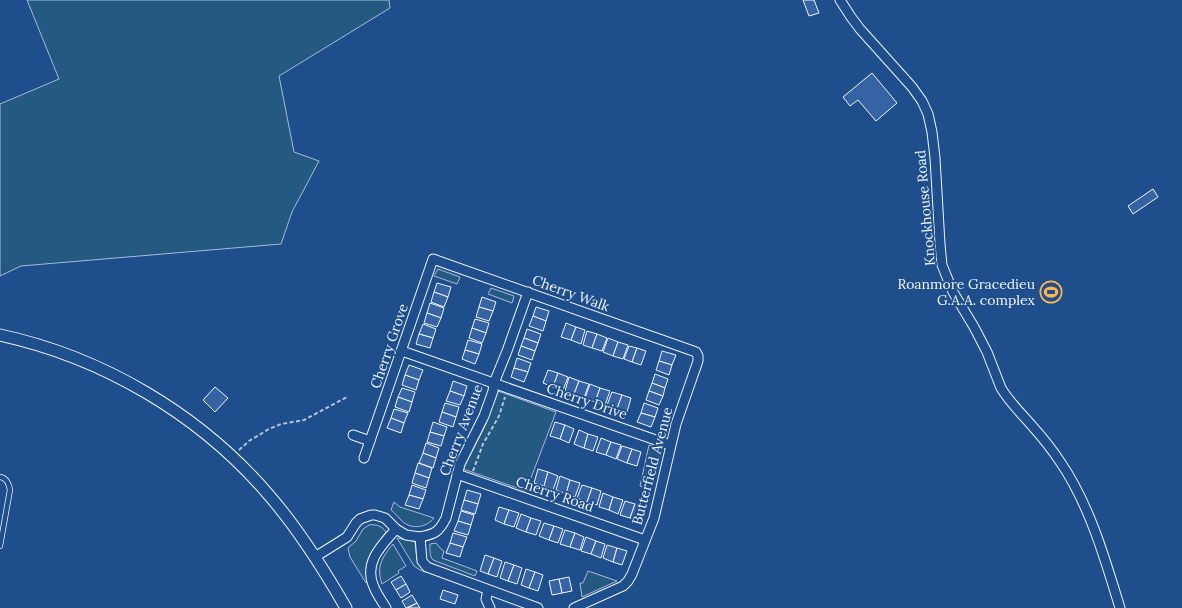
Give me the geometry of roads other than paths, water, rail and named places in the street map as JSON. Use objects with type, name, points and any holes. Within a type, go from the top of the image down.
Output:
[{"type":"street","name":"Knockhouse Road","points":[[840,0],[860,29],[912,87],[925,107],[934,144],[938,187],[940,256],[945,274],[981,339],[1001,388],[1060,462],[1078,492],[1100,546],[1120,608]]},
{"type":"street","name":"Cherry Walk","points":[[433,259],[696,352],[698,356]]},
{"type":"street","name":"Cherry Grove","points":[[364,458],[433,259]]},
{"type":"street","name":"Cherry Avenue","points":[[420,537],[434,534],[442,526],[446,518],[460,464],[484,416],[494,383],[528,292]]},
{"type":"street","points":[[0,336],[54,350],[120,379],[151,396],[207,435],[232,456],[273,500],[316,557],[346,608]]},
{"type":"street","name":"Cherry Drive","points":[[402,351],[670,445]]},
{"type":"street","name":"Butterfield Avenue","points":[[574,608],[623,586],[632,574],[654,518],[670,445],[698,361],[698,356]]},
{"type":"street","points":[[353,435],[370,441]]},
{"type":"street","name":"Cherry Road","points":[[457,474],[645,540]]},
{"type":"street","points":[[316,557],[347,537],[356,523],[365,517],[375,515],[385,518],[396,529],[406,535],[420,537],[422,560],[427,567],[538,608]]},
{"type":"street","points":[[386,608],[374,587],[371,569],[375,554],[396,529]]},
{"type":"street","points":[[488,590],[486,599],[490,608]]},
{"type":"lane","points":[[0,477],[8,483],[10,490],[0,546]]},
{"type":"place","name":"Roanmore Gracedieu G.A.A. complex","points":[[1051,292]]}]
